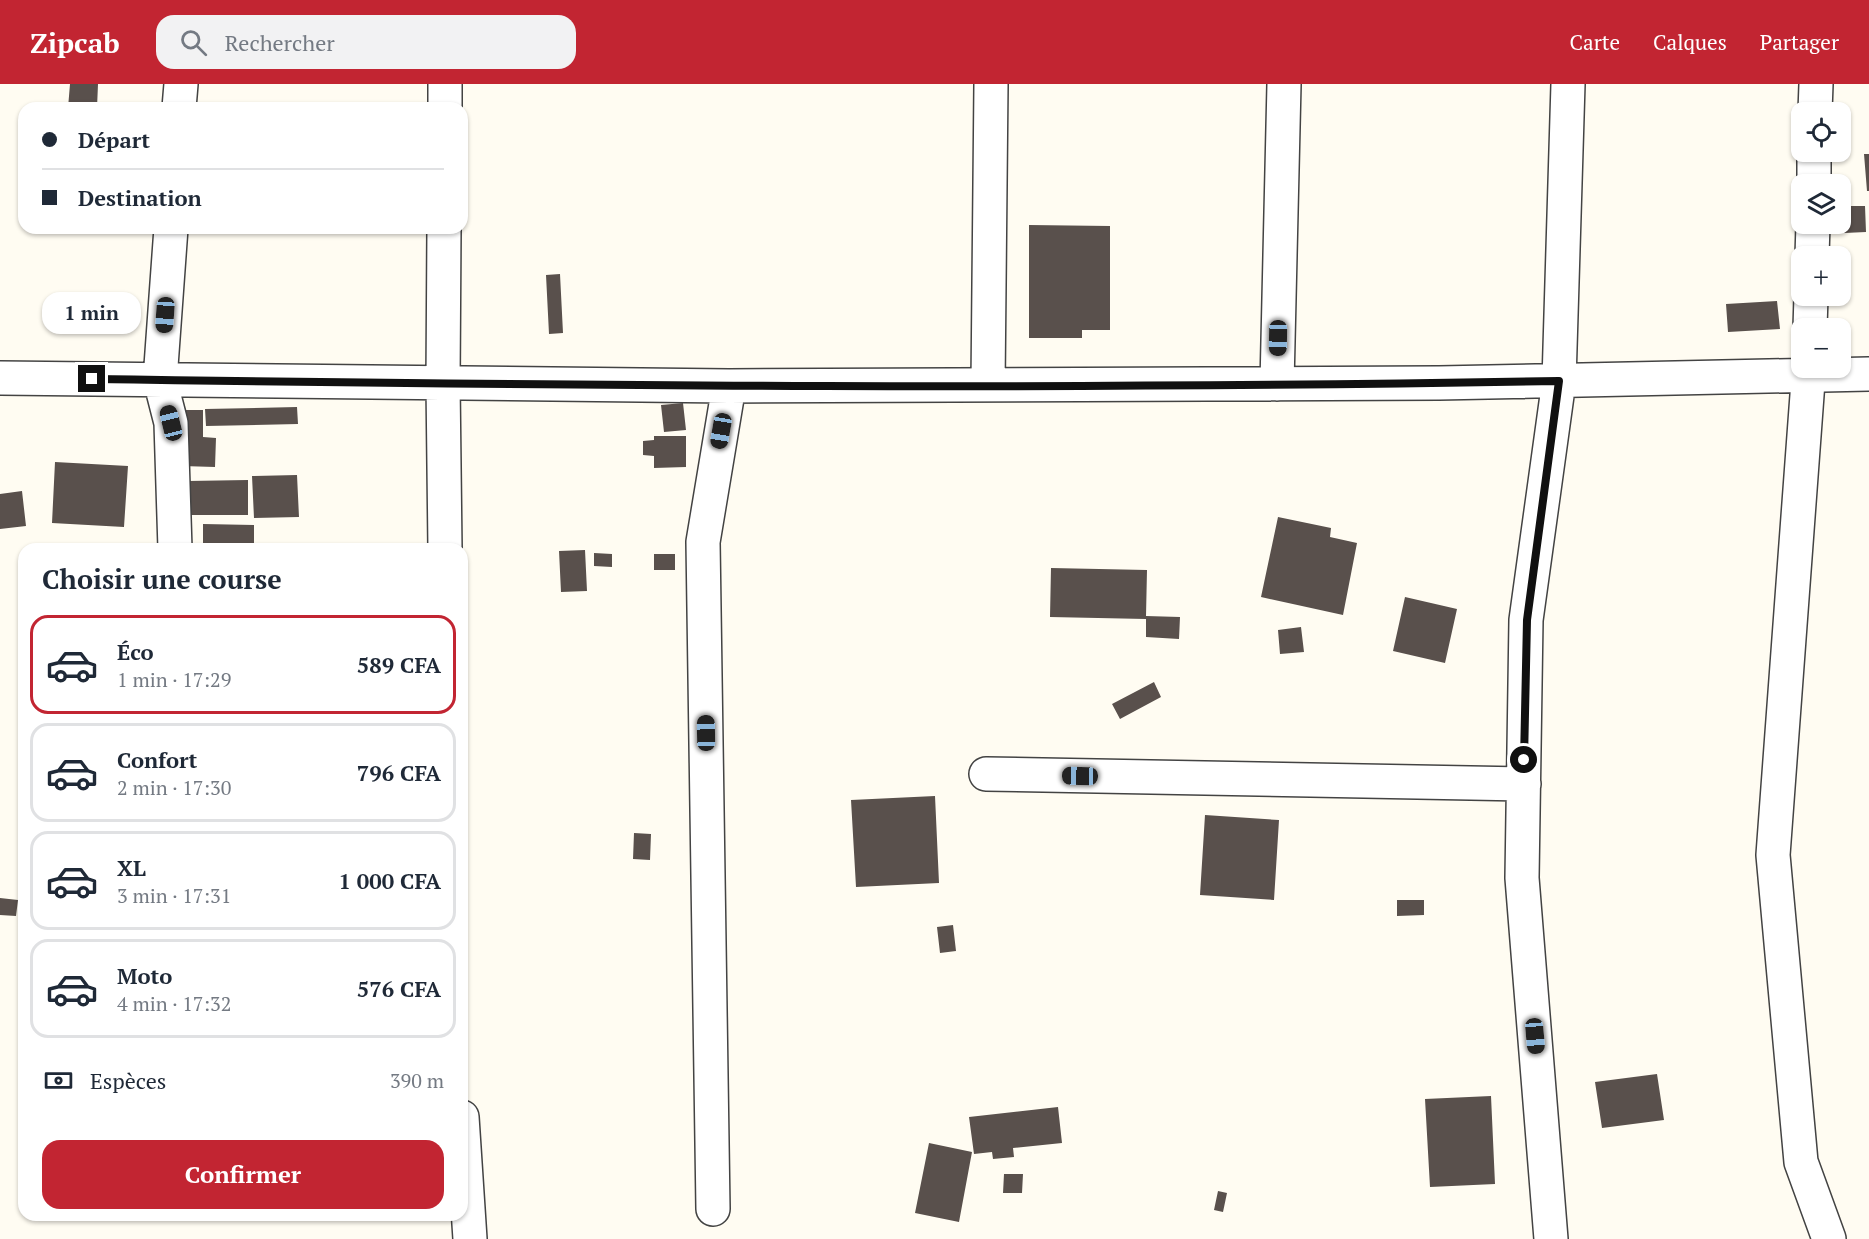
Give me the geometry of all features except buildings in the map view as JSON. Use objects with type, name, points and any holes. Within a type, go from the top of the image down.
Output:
[{"type":"street","points":[[180,102],[181,84]]},
{"type":"street","points":[[444,102],[445,84]]},
{"type":"street","points":[[988,385],[991,84]]},
{"type":"street","points":[[1277,384],[1284,84]]},
{"type":"street","points":[[1551,1239],[1522,878],[1527,620],[1559,381],[1568,84]]},
{"type":"street","points":[[1815,102],[1816,84]]},
{"type":"street","points":[[171,234],[160,380],[171,423],[175,543]]},
{"type":"street","points":[[444,234],[445,543]]},
{"type":"street","points":[[0,378],[729,386],[1559,381],[1791,373]]},
{"type":"street","points":[[1851,373],[1869,374]]},
{"type":"street","points":[[1809,378],[1773,855],[1801,1162],[1829,1239]]},
{"type":"street","points":[[713,1209],[703,542],[729,386]]},
{"type":"street","points":[[986,774],[1524,784]]},
{"type":"street","points":[[468,1208],[470,1239]]},
{"type":"route","points":[[92,379],[729,386],[1559,381],[1527,620],[1524,760]]}]
